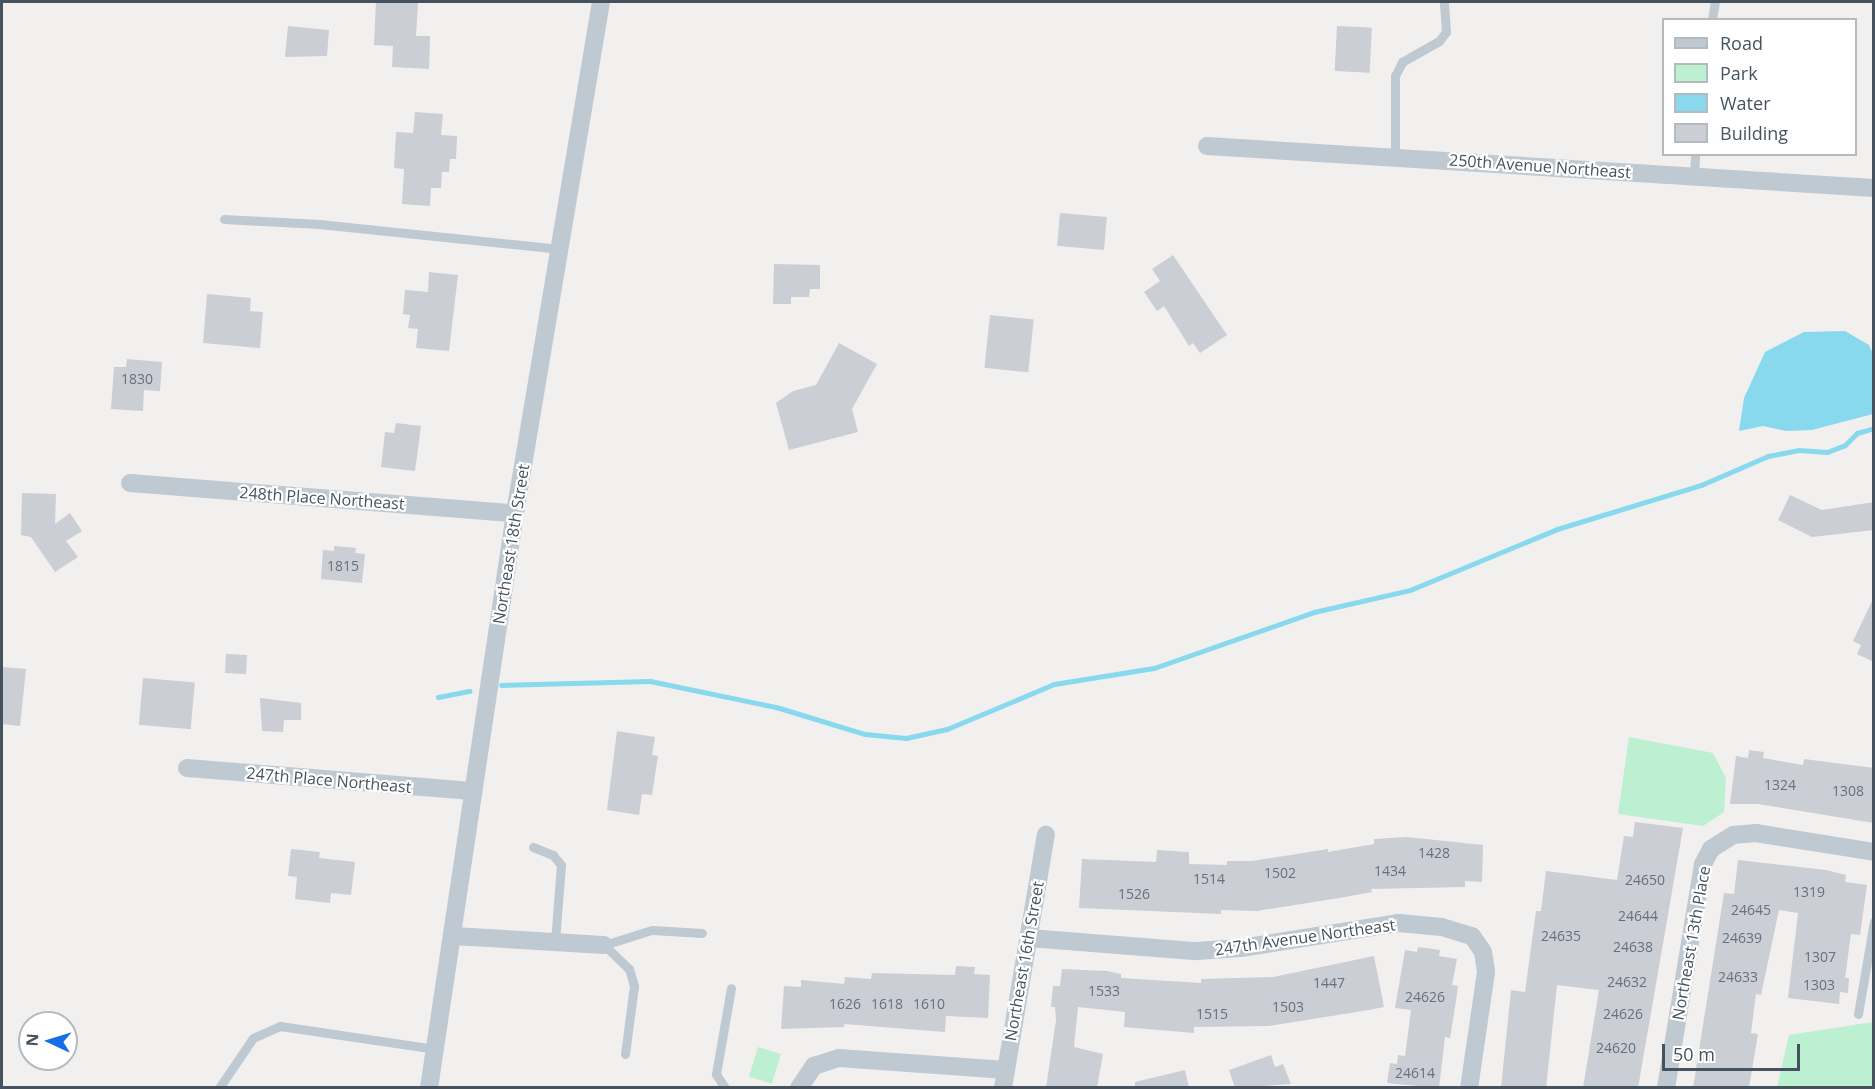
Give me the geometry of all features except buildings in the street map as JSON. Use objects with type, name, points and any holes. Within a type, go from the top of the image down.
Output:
[{"type":"street","name":"Northeast 18th Street","points":[[429,1088],[454,936],[472,791],[515,513],[601,2]]},
{"type":"street","name":"250th Avenue Northeast","points":[[1207,146],[1874,188]]},
{"type":"street","name":"248th Place Northeast","points":[[130,483],[515,513]]},
{"type":"street","name":"247th Place Northeast","points":[[187,768],[472,791]]},
{"type":"street","name":"Northeast 13th Place","points":[[1666,1088],[1703,864],[1711,849],[1721,840],[1756,833],[1874,852]]},
{"type":"street","name":"Northeast 16th Street","points":[[1004,1079],[1046,835]]},
{"type":"street","name":"247th Avenue Northeast","points":[[1029,938],[1196,951],[1241,948],[1399,922],[1442,927],[1472,936],[1483,952],[1486,972],[1469,1088]]},
{"type":"street","points":[[454,936],[604,945]]},
{"type":"street","points":[[799,1088],[814,1066],[839,1058],[1004,1079]]},
{"type":"lane","points":[[1712,18],[1715,2]]},
{"type":"lane","points":[[1395,157],[1395,76],[1402,62],[1439,41],[1446,32],[1444,3]]},
{"type":"lane","points":[[1694,176],[1695,156]]},
{"type":"lane","points":[[224,219],[319,224],[559,249]]},
{"type":"lane","points":[[533,847],[554,855],[561,865],[555,942]]},
{"type":"lane","points":[[1858,1014],[1874,921]]},
{"type":"lane","points":[[625,1054],[634,986],[629,969],[604,945],[652,930],[702,933]]},
{"type":"lane","points":[[725,1088],[716,1074],[731,988]]},
{"type":"lane","points":[[219,1088],[253,1038],[280,1026],[436,1049]]},
{"type":"green space","points":[[1629,737],[1713,753],[1726,778],[1724,812],[1703,826],[1618,814]]},
{"type":"green space","points":[[1873,1022],[1873,1087],[1777,1087],[1789,1035]]},
{"type":"green space","points":[[758,1047],[781,1054],[772,1084],[749,1077]]},
{"type":"water","points":[[1845,331],[1869,345],[1873,354],[1873,414],[1812,430],[1786,431],[1763,426],[1739,431],[1744,398],[1765,352],[1804,332]]},
{"type":"waterway","points":[[501,685],[650,681],[776,707],[865,734],[906,738],[947,729],[1054,684],[1154,668],[1314,612],[1410,590],[1557,529],[1701,485],[1768,456],[1799,450],[1827,452],[1845,445],[1857,433],[1874,428]]},
{"type":"waterway","points":[[438,697],[469,691]]}]
